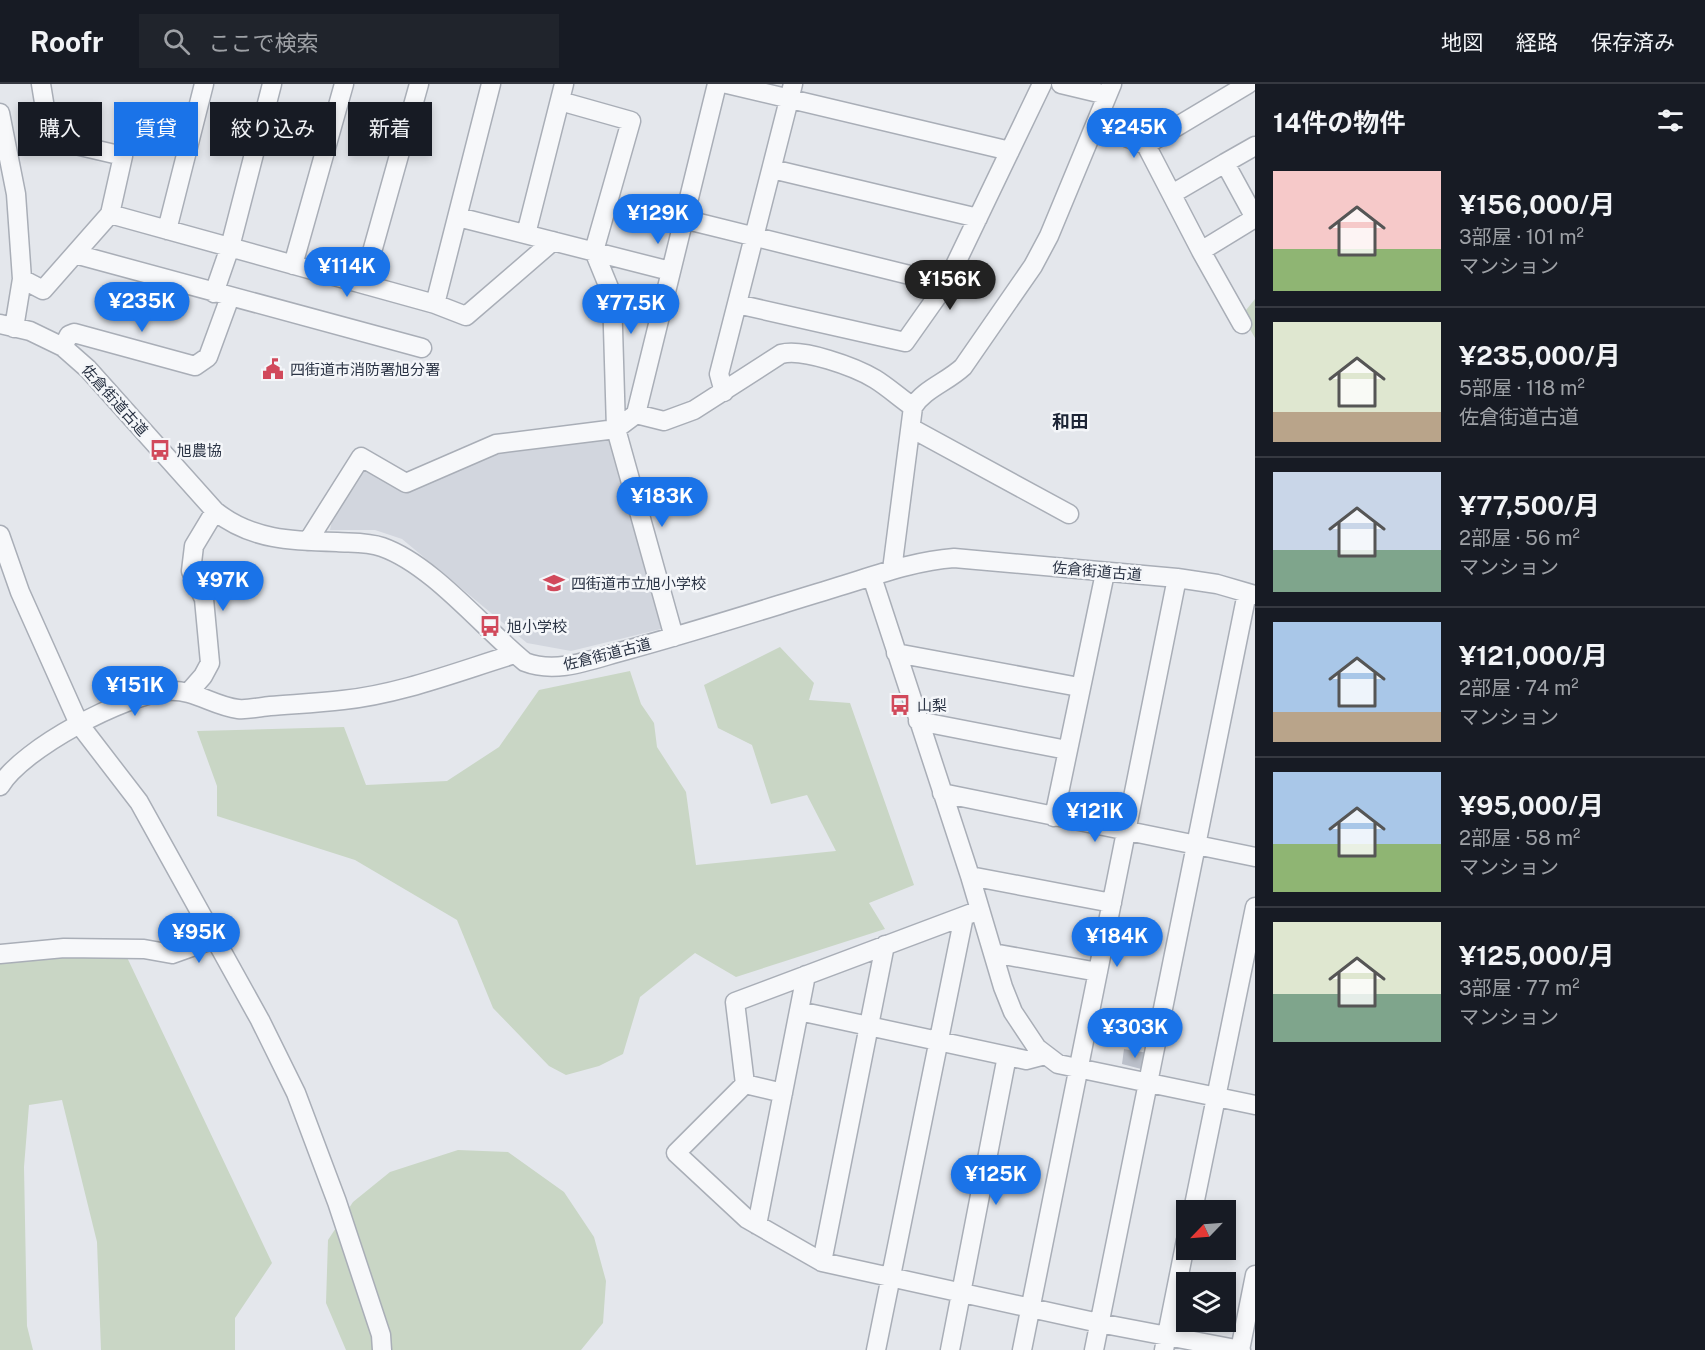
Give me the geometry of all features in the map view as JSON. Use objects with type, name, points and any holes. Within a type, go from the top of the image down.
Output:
[{"type":"street","points":[[22,279],[43,290],[110,214],[123,156],[50,139],[41,84]]},
{"type":"street","points":[[167,230],[204,84]]},
{"type":"street","points":[[63,347],[69,334],[74,333],[195,366],[208,357],[230,248],[272,84]]},
{"type":"street","points":[[292,265],[344,84]]},
{"type":"street","points":[[363,284],[418,84]]},
{"type":"street","points":[[435,304],[491,84]]},
{"type":"street","points":[[308,541],[361,457],[406,483],[496,444],[615,429],[636,414],[717,84]]},
{"type":"street","points":[[727,84],[791,91],[1010,151]]},
{"type":"street","points":[[737,304],[905,342],[946,284],[1042,84]]},
{"type":"street","points":[[892,570],[913,407],[918,399],[950,379],[963,367],[1033,266],[1049,237],[1110,89],[1061,84]]},
{"type":"street","points":[[1146,145],[1248,84]]},
{"type":"street","points":[[724,392],[719,374],[791,91]]},
{"type":"street","points":[[526,234],[562,92],[631,122],[594,251],[612,295],[615,429],[674,637]]},
{"type":"street","points":[[0,114],[16,194],[22,279],[7,326]]},
{"type":"street","points":[[1095,125],[1146,145],[1242,324]]},
{"type":"street","points":[[1172,194],[1255,146]]},
{"type":"street","points":[[1201,251],[1255,218],[1225,163]]},
{"type":"street","points":[[772,169],[978,218]]},
{"type":"street","points":[[110,214],[435,304],[466,316],[553,241]]},
{"type":"street","points":[[458,217],[670,271]]},
{"type":"street","points":[[683,219],[754,239],[946,284]]},
{"type":"street","points":[[75,254],[422,348]]},
{"type":"street","name":"佐倉街道古道","points":[[7,326],[30,331],[63,347],[88,369],[215,511],[228,522],[258,535],[308,541],[361,543],[394,551],[428,574],[514,654],[525,662],[540,668],[552,668],[674,637],[934,559],[954,558],[1177,578],[1251,594]]},
{"type":"street","points":[[636,414],[664,421],[694,410],[781,354],[792,351],[844,365],[875,378],[913,407]]},
{"type":"street","points":[[911,428],[1069,514]]},
{"type":"street","points":[[189,692],[203,676],[210,663],[204,598],[191,571],[194,546],[215,511]]},
{"type":"street","points":[[0,535],[20,592],[79,724],[139,802],[260,1020],[296,1093],[337,1202],[381,1335],[382,1350]]},
{"type":"street","points":[[1054,817],[1079,687],[1105,573]]},
{"type":"street","points":[[872,577],[970,876],[972,913],[938,1041],[876,1350]]},
{"type":"street","points":[[1022,1350],[1177,578]]},
{"type":"street","points":[[1094,1350],[1197,845],[1251,594]]},
{"type":"street","points":[[896,653],[1079,687]]},
{"type":"street","points":[[0,786],[19,763],[79,724],[138,696],[169,691],[189,692],[239,709],[345,700],[400,688],[514,654]]},
{"type":"street","points":[[918,721],[1067,750]]},
{"type":"street","points":[[942,793],[1255,858]]},
{"type":"street","points":[[970,876],[1112,903]]},
{"type":"street","points":[[1194,1200],[1255,907]]},
{"type":"street","points":[[745,1084],[735,1002],[972,913]]},
{"type":"street","points":[[972,913],[993,953],[1013,1012],[1037,1048],[1058,1064],[1255,1105]]},
{"type":"street","points":[[0,954],[64,948],[144,948],[172,954],[214,939]]},
{"type":"street","points":[[822,1262],[885,945]]},
{"type":"street","points":[[993,953],[1098,972]]},
{"type":"street","points":[[757,1225],[806,975]]},
{"type":"street","points":[[799,1011],[1026,1060],[1045,1055]]},
{"type":"street","points":[[950,1350],[1007,1056]]},
{"type":"street","points":[[745,1084],[783,1093]]},
{"type":"street","points":[[745,1084],[676,1154],[747,1219],[822,1262],[1099,1323],[1165,1343],[1240,1350],[1255,1275]]},
{"type":"street","points":[[1165,1343],[1182,1260]]},
{"type":"shaded area","name":"四街道市立旭小学校","points":[[610,438],[665,628],[571,651],[527,643],[402,539],[375,530],[330,530],[332,520],[366,465],[407,490],[494,449]]},
{"type":"green space","points":[[1255,299],[1255,338],[1242,315]]},
{"type":"green space","points":[[780,647],[814,683],[809,700],[850,703],[914,885],[869,903],[885,929],[736,977],[695,953],[640,997],[623,1054],[599,1066],[566,1075],[549,1066],[493,1008],[457,920],[355,860],[217,816],[217,786],[197,731],[344,727],[366,785],[447,781],[499,747],[539,690],[630,671],[641,704],[654,723],[657,747],[686,792],[696,865],[836,851],[807,795],[771,804],[752,745],[718,728],[704,685]]},
{"type":"green space","points":[[124,951],[272,1263],[235,1318],[235,1350],[101,1350],[97,1242],[62,1100],[29,1105],[24,1167],[27,1326],[33,1350],[0,1350],[0,959]]},
{"type":"green space","points":[[458,1150],[508,1152],[564,1192],[594,1237],[606,1281],[603,1323],[581,1350],[346,1350],[326,1303],[328,1240],[353,1202],[390,1172]]},
{"type":"building","points":[[1124,1049],[1148,1053],[1145,1070],[1122,1064]]},
{"type":"place","name":"四街道市消防署旭分署","points":[[273,369]]},
{"type":"place","name":"旭農協","points":[[160,450]]},
{"type":"place","name":"四街道市立旭小学校","points":[[554,583]]},
{"type":"place","name":"旭小学校","points":[[490,626]]},
{"type":"place","name":"山梨","points":[[900,705]]},
{"type":"district","name":"和田","points":[[1070,421]]}]
